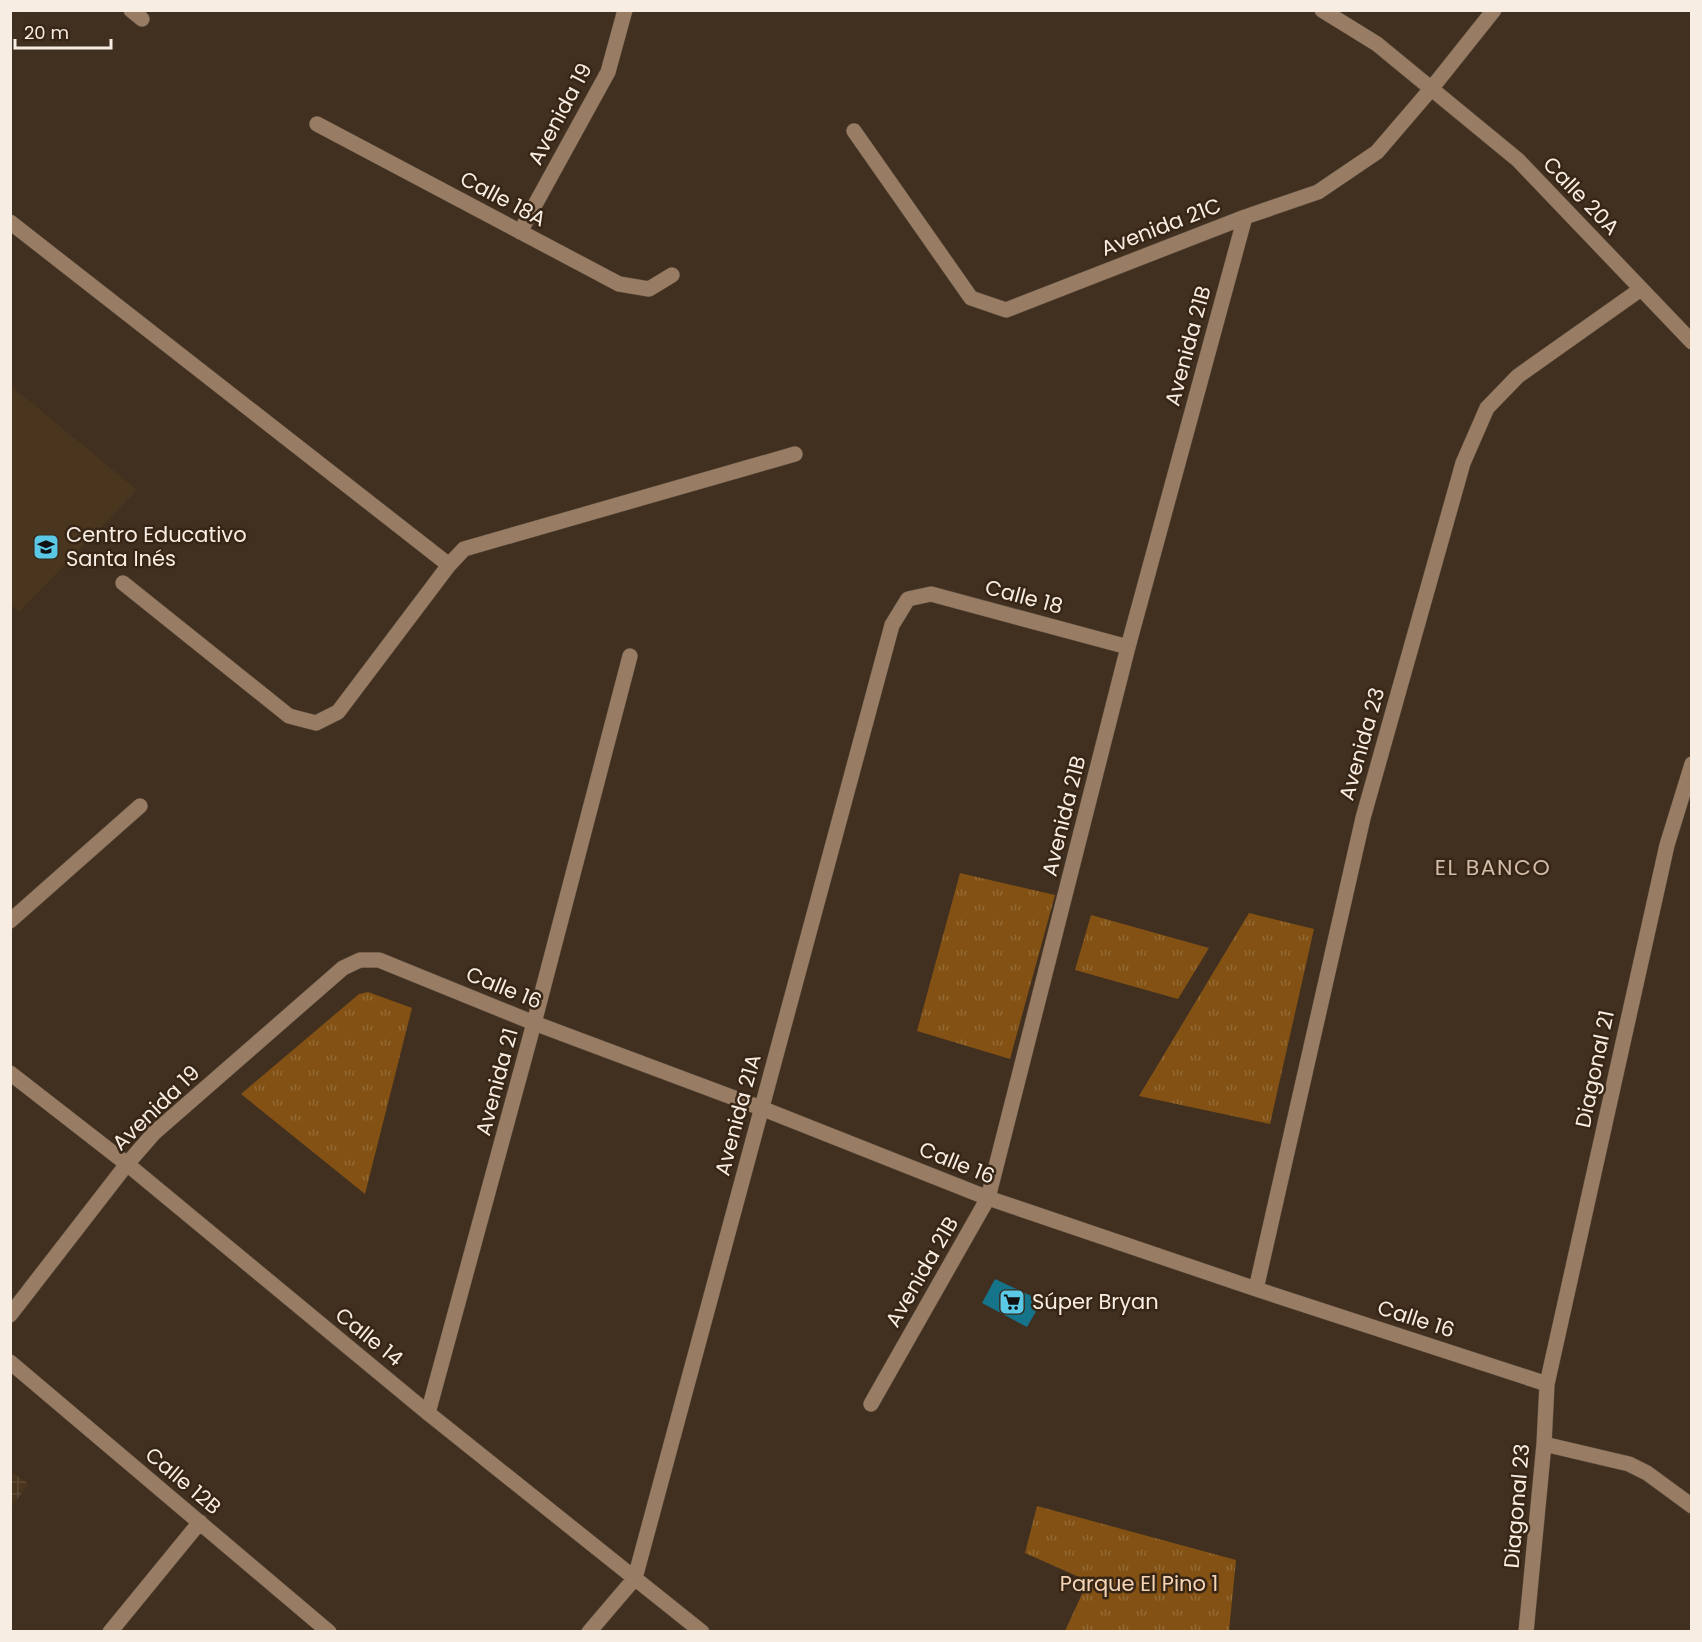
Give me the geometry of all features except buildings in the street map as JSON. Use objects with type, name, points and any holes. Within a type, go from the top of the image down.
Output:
[{"type":"street","name":"Avenida 19","points":[[520,232],[608,72],[625,10]]},
{"type":"street","name":"Calle 20A","points":[[1322,10],[1377,44],[1518,160],[1692,342]]},
{"type":"street","name":"Avenida 21C","points":[[854,131],[971,298],[1006,310],[1245,217],[1318,192],[1377,152],[1494,10]]},
{"type":"street","name":"Calle 18A","points":[[317,124],[619,284],[649,289],[672,275]]},
{"type":"street","name":"Avenida 21B","points":[[871,1404],[988,1198],[1128,647],[1245,217]]},
{"type":"street","points":[[10,222],[449,565]]},
{"type":"street","name":"Avenida 23","points":[[1256,1289],[1363,818],[1463,463],[1487,408],[1518,376],[1641,289]]},
{"type":"street","points":[[123,583],[289,716],[316,723],[338,712],[449,565],[464,549],[795,454]]},
{"type":"street","name":"Calle 18","points":[[908,599],[931,594],[1128,647]]},
{"type":"street","name":"Avenida 21A","points":[[589,1632],[635,1578],[892,625],[908,599]]},
{"type":"street","name":"Avenida 21","points":[[429,1413],[630,656]]},
{"type":"street","name":"Diagonal 21","points":[[1547,1384],[1666,845],[1692,764]]},
{"type":"street","points":[[10,921],[140,806]]},
{"type":"street","name":"Avenida 19","points":[[10,1315],[127,1164],[164,1125],[343,968],[360,960]]},
{"type":"street","name":"Calle 16","points":[[360,960],[379,960],[534,1023],[761,1108],[988,1198],[1547,1384]]},
{"type":"street","name":"Calle 14","points":[[10,1073],[127,1164],[429,1413],[702,1632]]},
{"type":"street","name":"Calle 12B","points":[[10,1362],[329,1632]]},
{"type":"street","name":"Diagonal 23","points":[[1526,1632],[1544,1444],[1547,1384]]},
{"type":"street","points":[[1544,1444],[1629,1464],[1647,1473],[1692,1506]]},
{"type":"street","points":[[110,1632],[200,1522]]},
{"type":"shaded area","name":"Centro Educativo Santa Inés","points":[[10,385],[137,490],[19,612],[10,603]]},
{"type":"shaded area","points":[[10,1471],[29,1484],[11,1507],[10,1507]]},
{"type":"green space","points":[[960,873],[1055,895],[1010,1059],[917,1031]]},
{"type":"green space","points":[[1249,913],[1314,929],[1270,1124],[1139,1096]]},
{"type":"green space","points":[[1091,915],[1209,948],[1178,999],[1075,970]]},
{"type":"green space","points":[[368,992],[412,1008],[365,1194],[241,1094],[359,994]]},
{"type":"green space","name":"Parque El Pino 1","points":[[1037,1506],[1236,1560],[1229,1631],[1065,1631],[1088,1581],[1025,1553]]},
{"type":"place","name":"Centro Educativo Santa Inés","points":[[46,547]]},
{"type":"place","name":"Súper Bryan","points":[[1012,1302]]},
{"type":"district","name":"EL BANCO","points":[[1493,867]]}]
